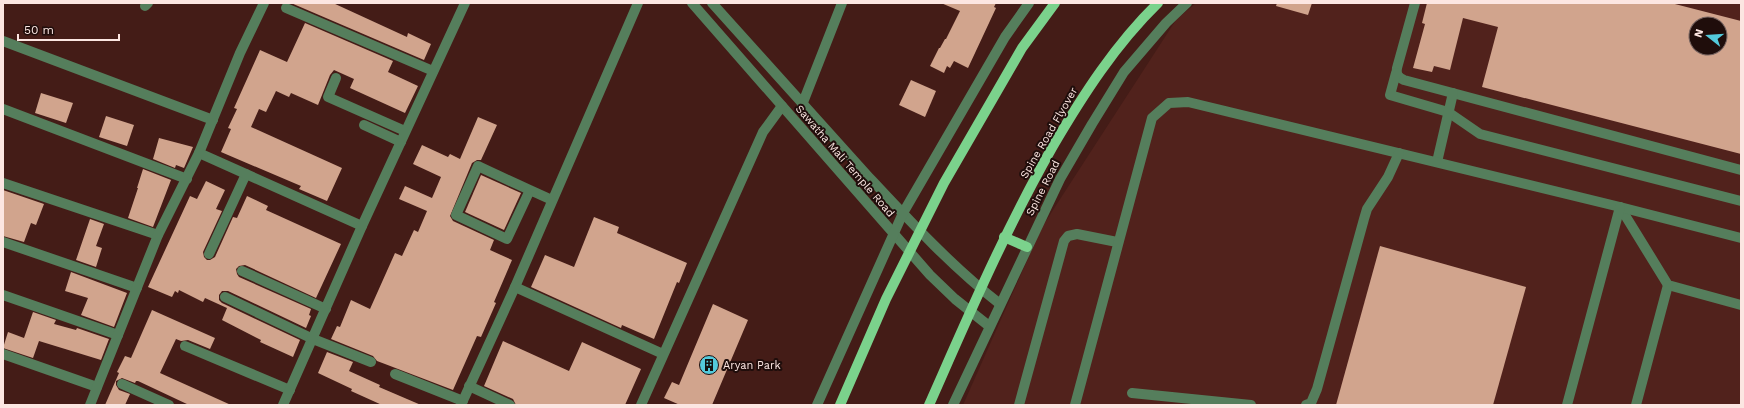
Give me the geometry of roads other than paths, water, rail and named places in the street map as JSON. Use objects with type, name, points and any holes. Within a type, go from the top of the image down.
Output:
[{"type":"main road","points":[[840,405],[886,299],[944,183],[1022,48],[1055,3]]},
{"type":"main road","name":"Spine Road Flyover","points":[[980,288],[1004,237],[1072,113],[1108,59],[1158,3]]},
{"type":"main road","points":[[1004,237],[1027,247]]},
{"type":"main road","points":[[929,405],[980,288]]},
{"type":"street","points":[[90,405],[158,235],[199,153],[240,53],[264,3]]},
{"type":"street","points":[[283,405],[405,131],[465,3]]},
{"type":"street","points":[[395,374],[462,403],[515,287],[638,3]]},
{"type":"street","name":"Sawatha Mali Temple Road","points":[[692,3],[869,204],[930,276],[989,326]]},
{"type":"street","name":"Sawatha Mali Temple Road","points":[[712,3],[802,105],[920,231],[980,288],[1000,304]]},
{"type":"street","points":[[802,105],[842,3]]},
{"type":"street","points":[[817,405],[903,213],[1005,37],[1029,3]]},
{"type":"street","name":"Spine Road","points":[[953,405],[989,326],[1060,179],[1124,72],[1166,23],[1187,3]]},
{"type":"street","points":[[1415,3],[1390,95],[1448,112],[1480,134],[1741,201]]},
{"type":"street","points":[[286,8],[434,71]]},
{"type":"street","points":[[3,40],[213,120]]},
{"type":"street","points":[[1396,73],[1404,80],[1741,170]]},
{"type":"street","points":[[336,78],[328,97],[405,131]]},
{"type":"street","points":[[1437,162],[1453,93]]},
{"type":"street","points":[[1075,405],[1152,118],[1169,103],[1188,102],[1620,207],[1741,238]]},
{"type":"street","points":[[640,405],[763,132],[782,106]]},
{"type":"street","points":[[3,109],[187,179]]},
{"type":"street","points":[[364,125],[401,142]]},
{"type":"street","points":[[199,153],[362,226]]},
{"type":"street","points":[[1306,405],[1311,403],[1317,388],[1367,209],[1388,177],[1399,153]]},
{"type":"street","points":[[530,190],[507,239],[456,215],[478,166],[552,200]]},
{"type":"street","points":[[209,254],[246,174]]},
{"type":"street","points":[[3,183],[158,235]]},
{"type":"street","points":[[1620,207],[1668,285],[1741,305]]},
{"type":"street","points":[[1567,405],[1620,207]]},
{"type":"street","points":[[1018,405],[1064,241],[1068,236],[1077,234],[1118,242]]},
{"type":"street","points":[[3,242],[136,288]]},
{"type":"street","points":[[242,271],[326,309]]},
{"type":"street","points":[[1636,405],[1668,285]]},
{"type":"street","points":[[515,287],[663,354]]},
{"type":"street","points":[[3,295],[118,335]]},
{"type":"street","points":[[225,297],[313,339],[371,362]]},
{"type":"street","points":[[185,346],[290,390]]},
{"type":"street","points":[[3,354],[97,387]]},
{"type":"street","points":[[122,384],[169,405]]},
{"type":"street","points":[[469,386],[510,405]]},
{"type":"street","points":[[1132,393],[1251,405]]},
{"type":"place","name":"Aryan Park","points":[[709,365]]}]
